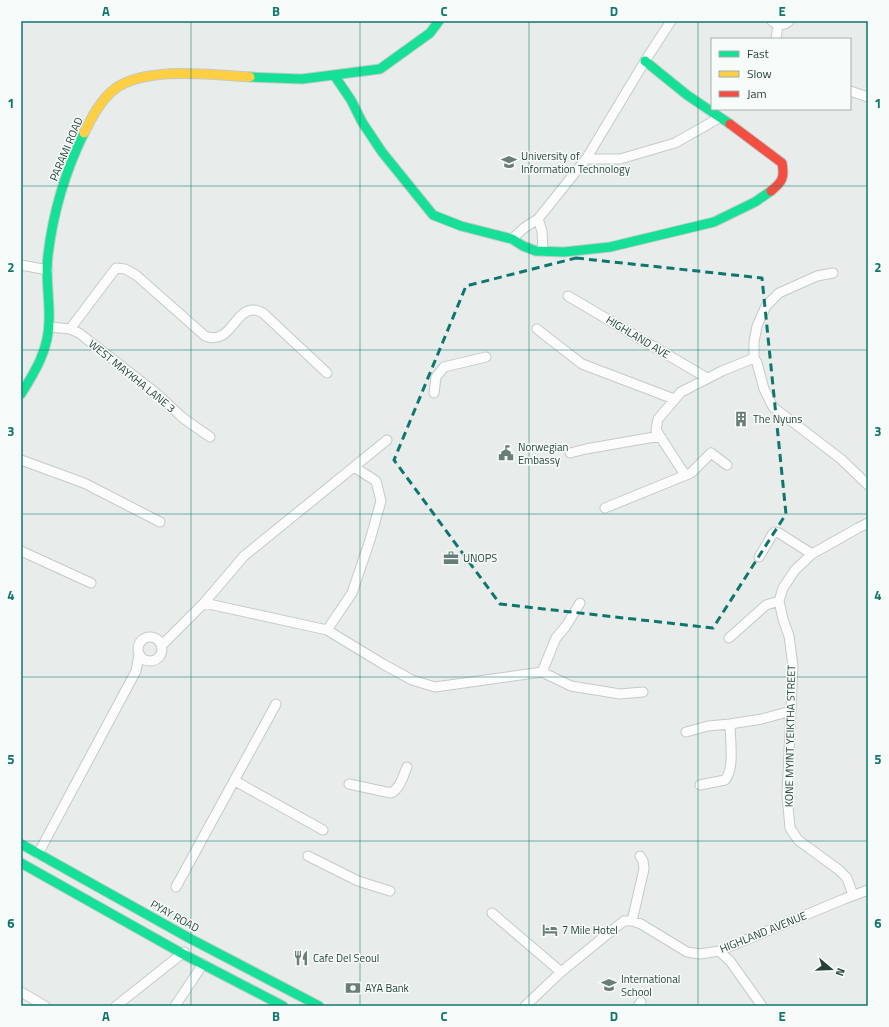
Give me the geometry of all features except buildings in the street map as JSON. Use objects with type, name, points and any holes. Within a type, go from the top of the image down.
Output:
[{"type":"main road","name":"PARAMI ROAD","points":[[21,394],[36,370],[46,348],[50,327],[48,257],[51,233],[61,194],[86,126],[101,103],[115,89],[132,80],[168,74],[302,79],[380,69],[430,33],[439,21]]},
{"type":"main road","points":[[334,75],[351,100],[362,122],[382,152],[433,215],[461,226],[512,238],[523,246],[536,251],[564,252],[610,247],[714,222],[755,202],[781,183],[784,172],[782,163],[746,135],[687,95],[645,61]]},
{"type":"main road","name":"PYAY ROAD","points":[[21,844],[189,938],[319,1006]]},
{"type":"main road","points":[[21,863],[183,954],[283,1006]]},
{"type":"street","points":[[512,238],[538,219],[586,159],[671,21]]},
{"type":"street","points":[[776,38],[775,23],[786,24],[789,21]]},
{"type":"street","points":[[851,92],[868,97]]},
{"type":"street","points":[[586,159],[620,159],[675,143],[719,118]]},
{"type":"street","points":[[538,219],[542,231],[542,251]]},
{"type":"street","points":[[21,265],[48,270]]},
{"type":"street","points":[[70,329],[116,268],[125,269],[136,275],[205,336],[213,339],[221,336],[246,312],[255,310],[263,313],[326,373]]},
{"type":"street","points":[[833,273],[817,276],[779,293],[766,306],[757,326],[754,342],[754,358],[757,363],[764,389],[773,407],[840,459],[868,485]]},
{"type":"street","name":"HIGHLAND AVE","points":[[568,296],[707,378]]},
{"type":"street","name":"WEST MAYKHA LANE 3","points":[[50,327],[70,329],[79,333],[156,393],[183,418],[210,437]]},
{"type":"street","points":[[537,329],[582,364],[674,399]]},
{"type":"street","points":[[434,393],[436,377],[444,367],[486,357]]},
{"type":"street","points":[[686,475],[658,433],[658,419],[681,392],[707,378],[754,358]]},
{"type":"street","points":[[570,454],[658,433]]},
{"type":"street","points":[[162,645],[204,604],[244,556],[387,440]]},
{"type":"street","points":[[605,508],[692,473],[711,453],[727,465]]},
{"type":"street","points":[[21,460],[84,483],[160,522]]},
{"type":"street","points":[[327,630],[352,593],[370,540],[381,501],[376,481],[354,467]]},
{"type":"street","points":[[729,638],[766,605],[779,601],[783,588],[795,570],[812,554],[868,524]]},
{"type":"street","points":[[759,557],[775,532],[812,554]]},
{"type":"street","points":[[21,551],[91,583]]},
{"type":"street","name":"KONE MYINT YEIKTHA STREET","points":[[779,601],[789,636],[793,666],[787,794],[790,828],[798,840],[839,870],[847,878],[853,895]]},
{"type":"street","points":[[542,672],[556,638],[573,616],[580,603]]},
{"type":"street","points":[[204,604],[327,630],[412,680],[435,687],[542,672],[571,686],[620,694],[643,692]]},
{"type":"street","points":[[38,854],[136,671],[139,655],[139,644],[145,638],[149,637],[157,638],[162,645],[162,653],[157,660],[149,662],[142,659],[139,655]]},
{"type":"street","points":[[176,887],[276,704]]},
{"type":"street","points":[[686,732],[708,726],[762,719],[791,710]]},
{"type":"street","points":[[700,785],[725,780],[729,776],[731,747],[730,724]]},
{"type":"street","points":[[349,784],[390,793],[395,792],[408,767]]},
{"type":"street","points":[[235,781],[323,830]]},
{"type":"street","points":[[308,856],[358,881],[390,891]]},
{"type":"street","points":[[525,1006],[561,972],[605,936],[624,921],[632,921],[644,869],[643,861],[640,856]]},
{"type":"street","name":"HIGHLAND AVENUE","points":[[632,921],[641,924],[687,952],[700,954],[719,951],[868,890]]},
{"type":"street","points":[[492,913],[561,972]]},
{"type":"street","points":[[116,1006],[183,954],[189,938]]},
{"type":"street","points":[[719,951],[730,960],[762,1006]]},
{"type":"street","points":[[175,1006],[203,964]]},
{"type":"street","points":[[21,992],[30,1002],[46,1006]]},
{"type":"highlighted area","points":[[576,258],[762,278],[786,514],[713,628],[500,604],[394,460],[466,286]]},
{"type":"traffic: fast","points":[[250,77],[302,79],[380,69],[430,33],[439,21]]},
{"type":"traffic: fast","points":[[645,61],[687,95],[730,124]]},
{"type":"traffic: fast","points":[[334,75],[351,100],[362,122],[382,152],[433,215],[461,226],[512,239],[523,246],[536,251],[564,252],[610,247],[714,222],[755,202],[771,191]]},
{"type":"traffic: fast","points":[[21,394],[36,369],[47,341],[49,313],[47,263],[50,239],[61,192],[71,162],[84,133]]},
{"type":"traffic: fast","points":[[21,844],[189,938],[319,1006]]},
{"type":"traffic: fast","points":[[21,863],[183,954],[283,1006]]},
{"type":"traffic: slow","points":[[84,133],[106,97],[116,88],[129,81],[163,74],[200,74],[250,77]]},
{"type":"traffic: jam","points":[[730,124],[782,163],[782,179],[771,191]]},
{"type":"place","name":"University of Information Technology","points":[[509,162]]},
{"type":"place","name":"The Nyuns","points":[[741,419]]},
{"type":"place","name":"Norwegian Embassy","points":[[506,453]]},
{"type":"place","name":"UNOPS","points":[[451,558]]},
{"type":"place","name":"7 Mile Hotel","points":[[550,930]]},
{"type":"place","name":"Cafe Del Seoul","points":[[301,958]]},
{"type":"place","name":"International School","points":[[609,985]]},
{"type":"place","name":"AYA Bank","points":[[353,988]]}]
